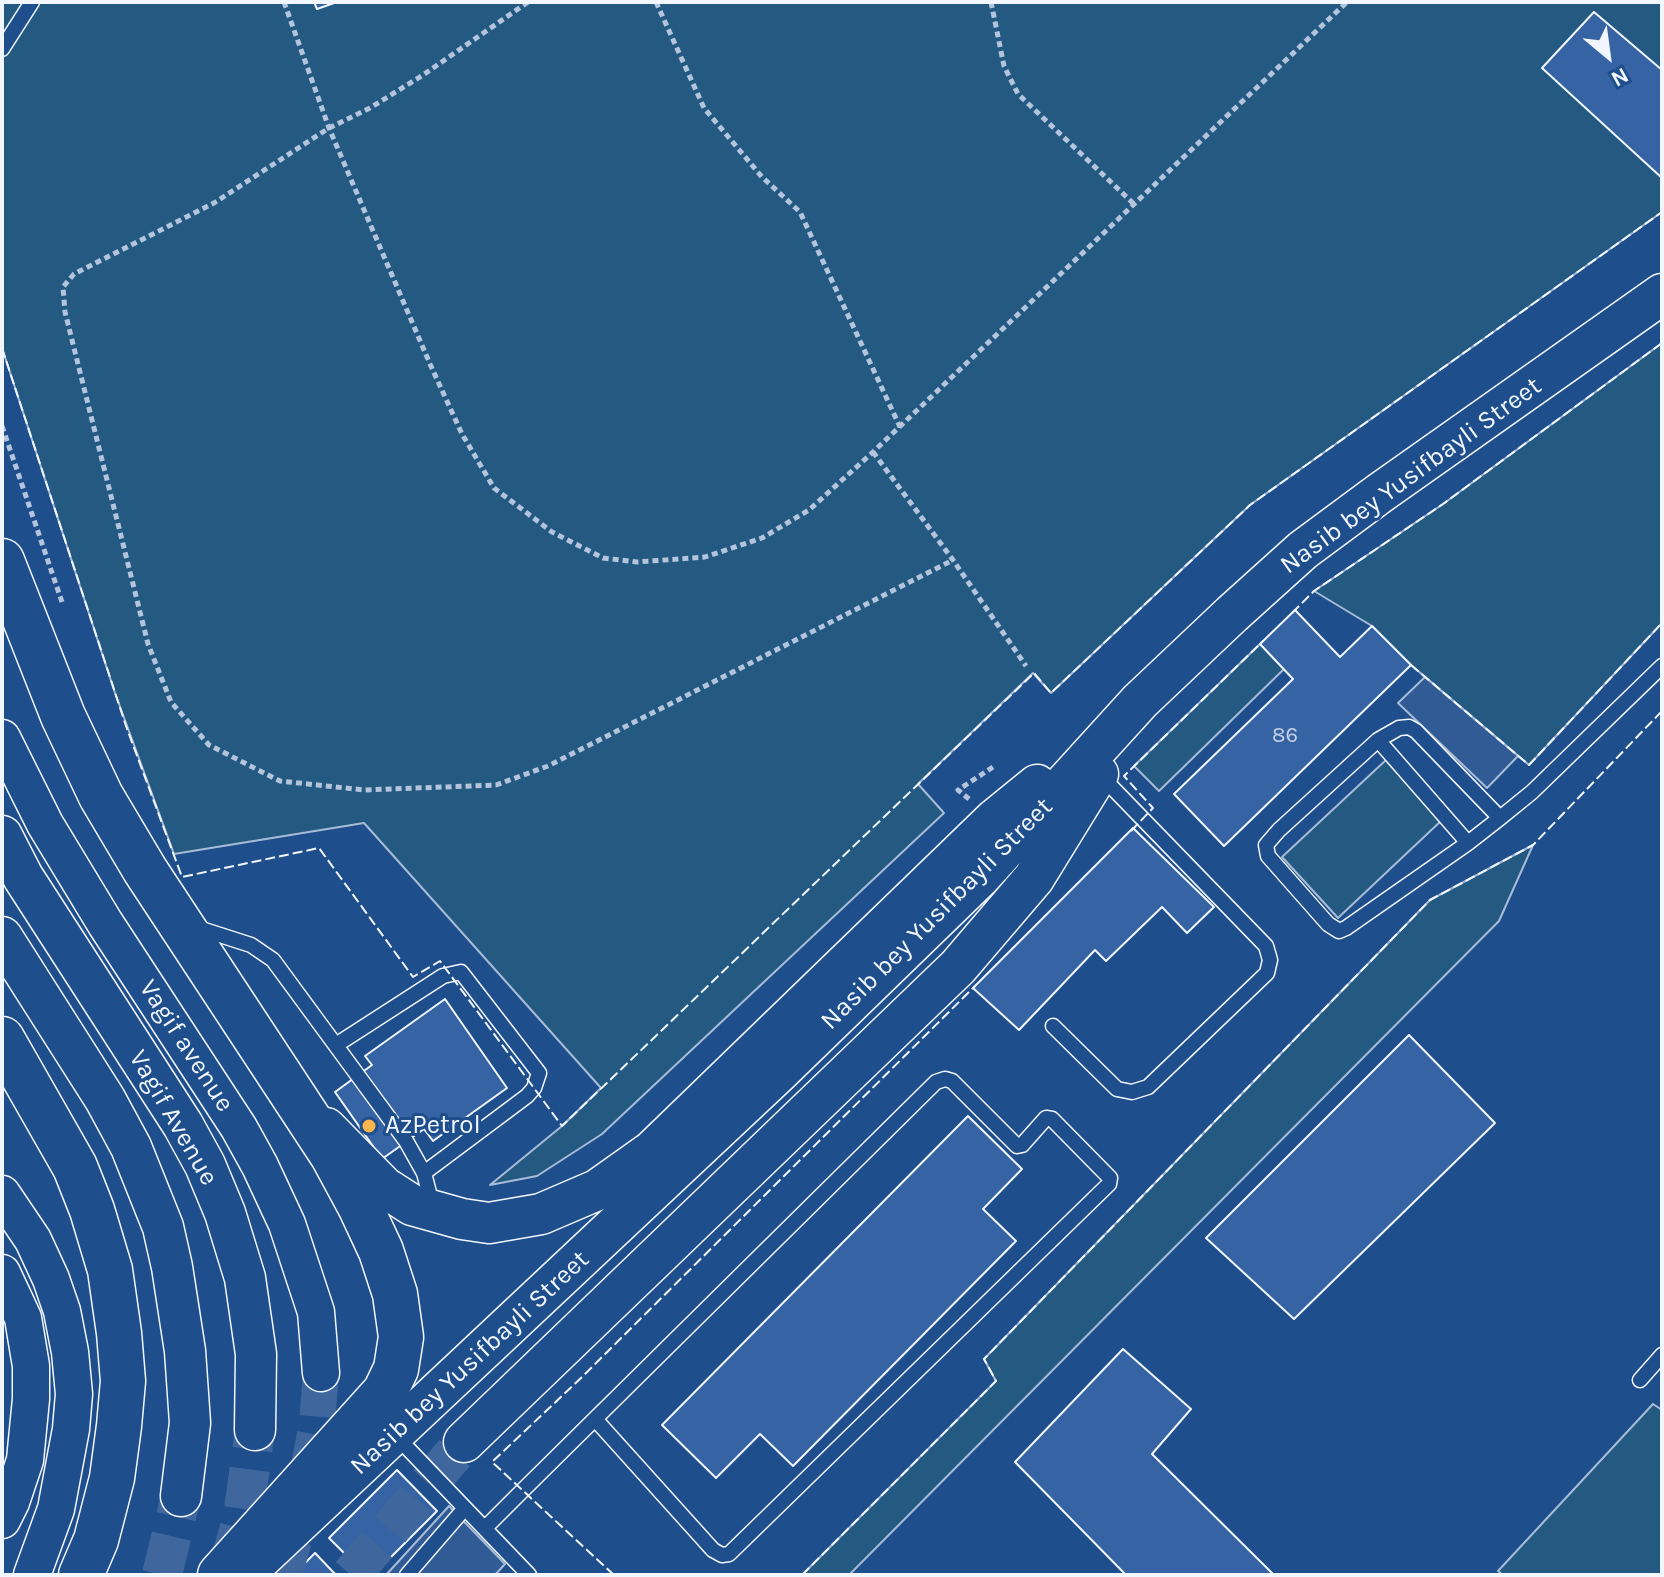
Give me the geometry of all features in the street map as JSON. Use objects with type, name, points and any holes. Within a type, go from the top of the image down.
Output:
[{"type":"main road","name":"Nasib bey Yusifbayli Street","points":[[243,1575],[779,1072],[979,878],[1140,701],[1303,550],[1662,294]]},
{"type":"main road","points":[[2,561],[63,716],[101,796],[333,1156],[381,1251],[395,1294],[401,1337],[396,1369],[385,1392],[220,1575]]},
{"type":"main road","points":[[464,1442],[958,967],[1034,878],[1140,701]]},
{"type":"main road","points":[[293,1095],[384,1187],[412,1205],[434,1212],[489,1223],[541,1214],[597,1190],[652,1151],[994,820],[1140,701]]},
{"type":"main road","name":"Vagif Avenue","points":[[2,836],[63,942],[183,1125],[210,1177],[245,1278],[256,1354],[255,1430]]},
{"type":"main road","name":"Vagif Avenue","points":[[2,937],[105,1099],[131,1147],[163,1227],[172,1267],[190,1423],[181,1496]]},
{"type":"main road","points":[[2,1039],[75,1167],[110,1270],[123,1381],[112,1478],[96,1540],[81,1575]]},
{"type":"street","name":"Vagif avenue","points":[[2,738],[53,837],[105,923],[239,1128],[260,1166],[287,1224],[316,1312],[321,1373]]},
{"type":"street","points":[[2,1194],[28,1231],[51,1279],[65,1325],[74,1394],[71,1429],[56,1509],[32,1575]]},
{"type":"street","points":[[2,1273],[23,1318],[31,1366],[25,1460],[2,1520]]},
{"type":"lane","points":[[2,49],[32,2]]},
{"type":"lane","points":[[1500,818],[1416,731],[1409,727],[1399,728],[1378,740],[1266,845],[1268,856],[1328,924],[1339,931],[1468,843],[1500,818],[1532,792],[1662,666]]},
{"type":"lane","points":[[1378,740],[1468,843]]},
{"type":"lane","points":[[1053,1026],[1117,1089],[1132,1092],[1148,1087],[1267,973],[1270,960],[1266,946],[1098,773]]},
{"type":"lane","points":[[181,923],[251,945],[273,960],[406,1141],[424,1173],[434,1212]]},
{"type":"lane","points":[[336,1045],[443,976],[461,972],[539,1073],[534,1088],[527,1096],[424,1173]]},
{"type":"lane","points":[[485,1528],[595,1419],[936,1082],[945,1079],[952,1081],[1017,1146],[1022,1145],[1046,1118],[1052,1119],[1110,1178],[1109,1184],[729,1554],[722,1555],[713,1550],[595,1419]]},
{"type":"lane","points":[[1640,1380],[1662,1355]]},
{"type":"lane","points":[[395,1434],[529,1575]]},
{"type":"lane","points":[[407,1575],[465,1508]]},
{"type":"path","points":[[284,2],[329,128],[462,434],[494,488],[552,532],[603,558],[637,562],[705,557],[762,538],[809,510],[1347,2]]},
{"type":"path","points":[[528,2],[370,108],[329,128],[214,203],[74,274],[63,287],[65,312],[148,644],[171,702],[209,745],[280,781],[364,790],[496,785],[548,766],[953,560]]},
{"type":"path","points":[[656,2],[704,108],[762,177],[800,212],[900,427]]},
{"type":"path","points":[[991,2],[1004,66],[1018,94],[1135,205]]},
{"type":"path","points":[[2,426],[66,614]]},
{"type":"path","points":[[873,452],[1026,666]]},
{"type":"path","points":[[958,790],[996,765]]},
{"type":"shaded area","points":[[2,2],[1662,2],[1662,212],[1250,505],[1051,693],[1033,673],[918,784],[944,813],[602,1134],[537,1176],[490,1185],[562,1126],[601,1088],[364,823],[174,854],[115,693],[2,348]]},
{"type":"shaded area","points":[[1662,343],[1662,623],[1529,765],[1411,665],[1372,626],[1314,591],[1443,504]]},
{"type":"shaded area","points":[[1260,644],[1284,669],[1159,791],[1134,766]]},
{"type":"shaded area","points":[[1425,677],[1518,756],[1487,788],[1398,703]]},
{"type":"shaded area","points":[[1386,760],[1442,820],[1338,918],[1282,857]]},
{"type":"shaded area","points":[[1533,845],[1499,921],[849,1575],[802,1575],[996,1381],[984,1359],[1430,900]]},
{"type":"shaded area","points":[[1653,1404],[1662,1410],[1662,1575],[1503,1575],[1498,1571]]},
{"type":"shaded area","points":[[449,1506],[505,1564],[495,1575],[386,1575]]},
{"type":"building","points":[[314,2],[337,2],[317,9]]},
{"type":"building","points":[[1594,12],[1662,70],[1662,178],[1542,68]]},
{"type":"building","points":[[1295,610],[1340,657],[1372,626],[1411,665],[1224,846],[1174,794],[1293,679],[1260,644]]},
{"type":"building","points":[[1133,828],[1214,907],[1187,933],[1162,907],[1106,961],[1095,950],[1019,1030],[973,988]]},
{"type":"building","points":[[445,999],[507,1088],[433,1141],[424,1129],[382,1159],[335,1092],[372,1065],[365,1056]]},
{"type":"building","points":[[1409,1035],[1495,1123],[1294,1319],[1206,1238]]},
{"type":"building","points":[[968,1116],[1022,1169],[983,1209],[1016,1241],[793,1466],[760,1434],[716,1478],[662,1425]]},
{"type":"building","points":[[1123,1349],[1191,1409],[1152,1454],[1274,1575],[1126,1575],[1015,1462]]},
{"type":"building","points":[[397,1470],[437,1511],[373,1575],[366,1575],[329,1538]]},
{"type":"building","points":[[315,1553],[336,1575],[293,1575]]},
{"type":"tunnel","points":[[284,1575],[296,1533],[317,1424],[321,1373]]},
{"type":"tunnel","points":[[229,1567],[243,1517],[255,1430]]},
{"type":"tunnel","points":[[351,1575],[464,1442]]},
{"type":"tunnel","points":[[162,1575],[181,1496]]},
{"type":"fence","points":[[2,348],[126,726],[182,877],[319,848],[413,977],[440,961],[562,1126],[1034,673],[1051,693],[1250,505],[1662,212]]},
{"type":"fence","points":[[1292,613],[1314,591],[1443,504],[1662,343]]},
{"type":"fence","points":[[1411,665],[1529,765],[1662,623]]},
{"type":"fence","points":[[1131,831],[1153,808],[1124,776],[1263,641]]},
{"type":"fence","points":[[802,1575],[996,1381],[984,1359],[1430,900],[1533,845],[1662,711]]},
{"type":"fence","points":[[614,1575],[492,1462],[581,1378],[975,986]]},
{"type":"place","name":"AzPetrol","points":[[369,1126]]}]
